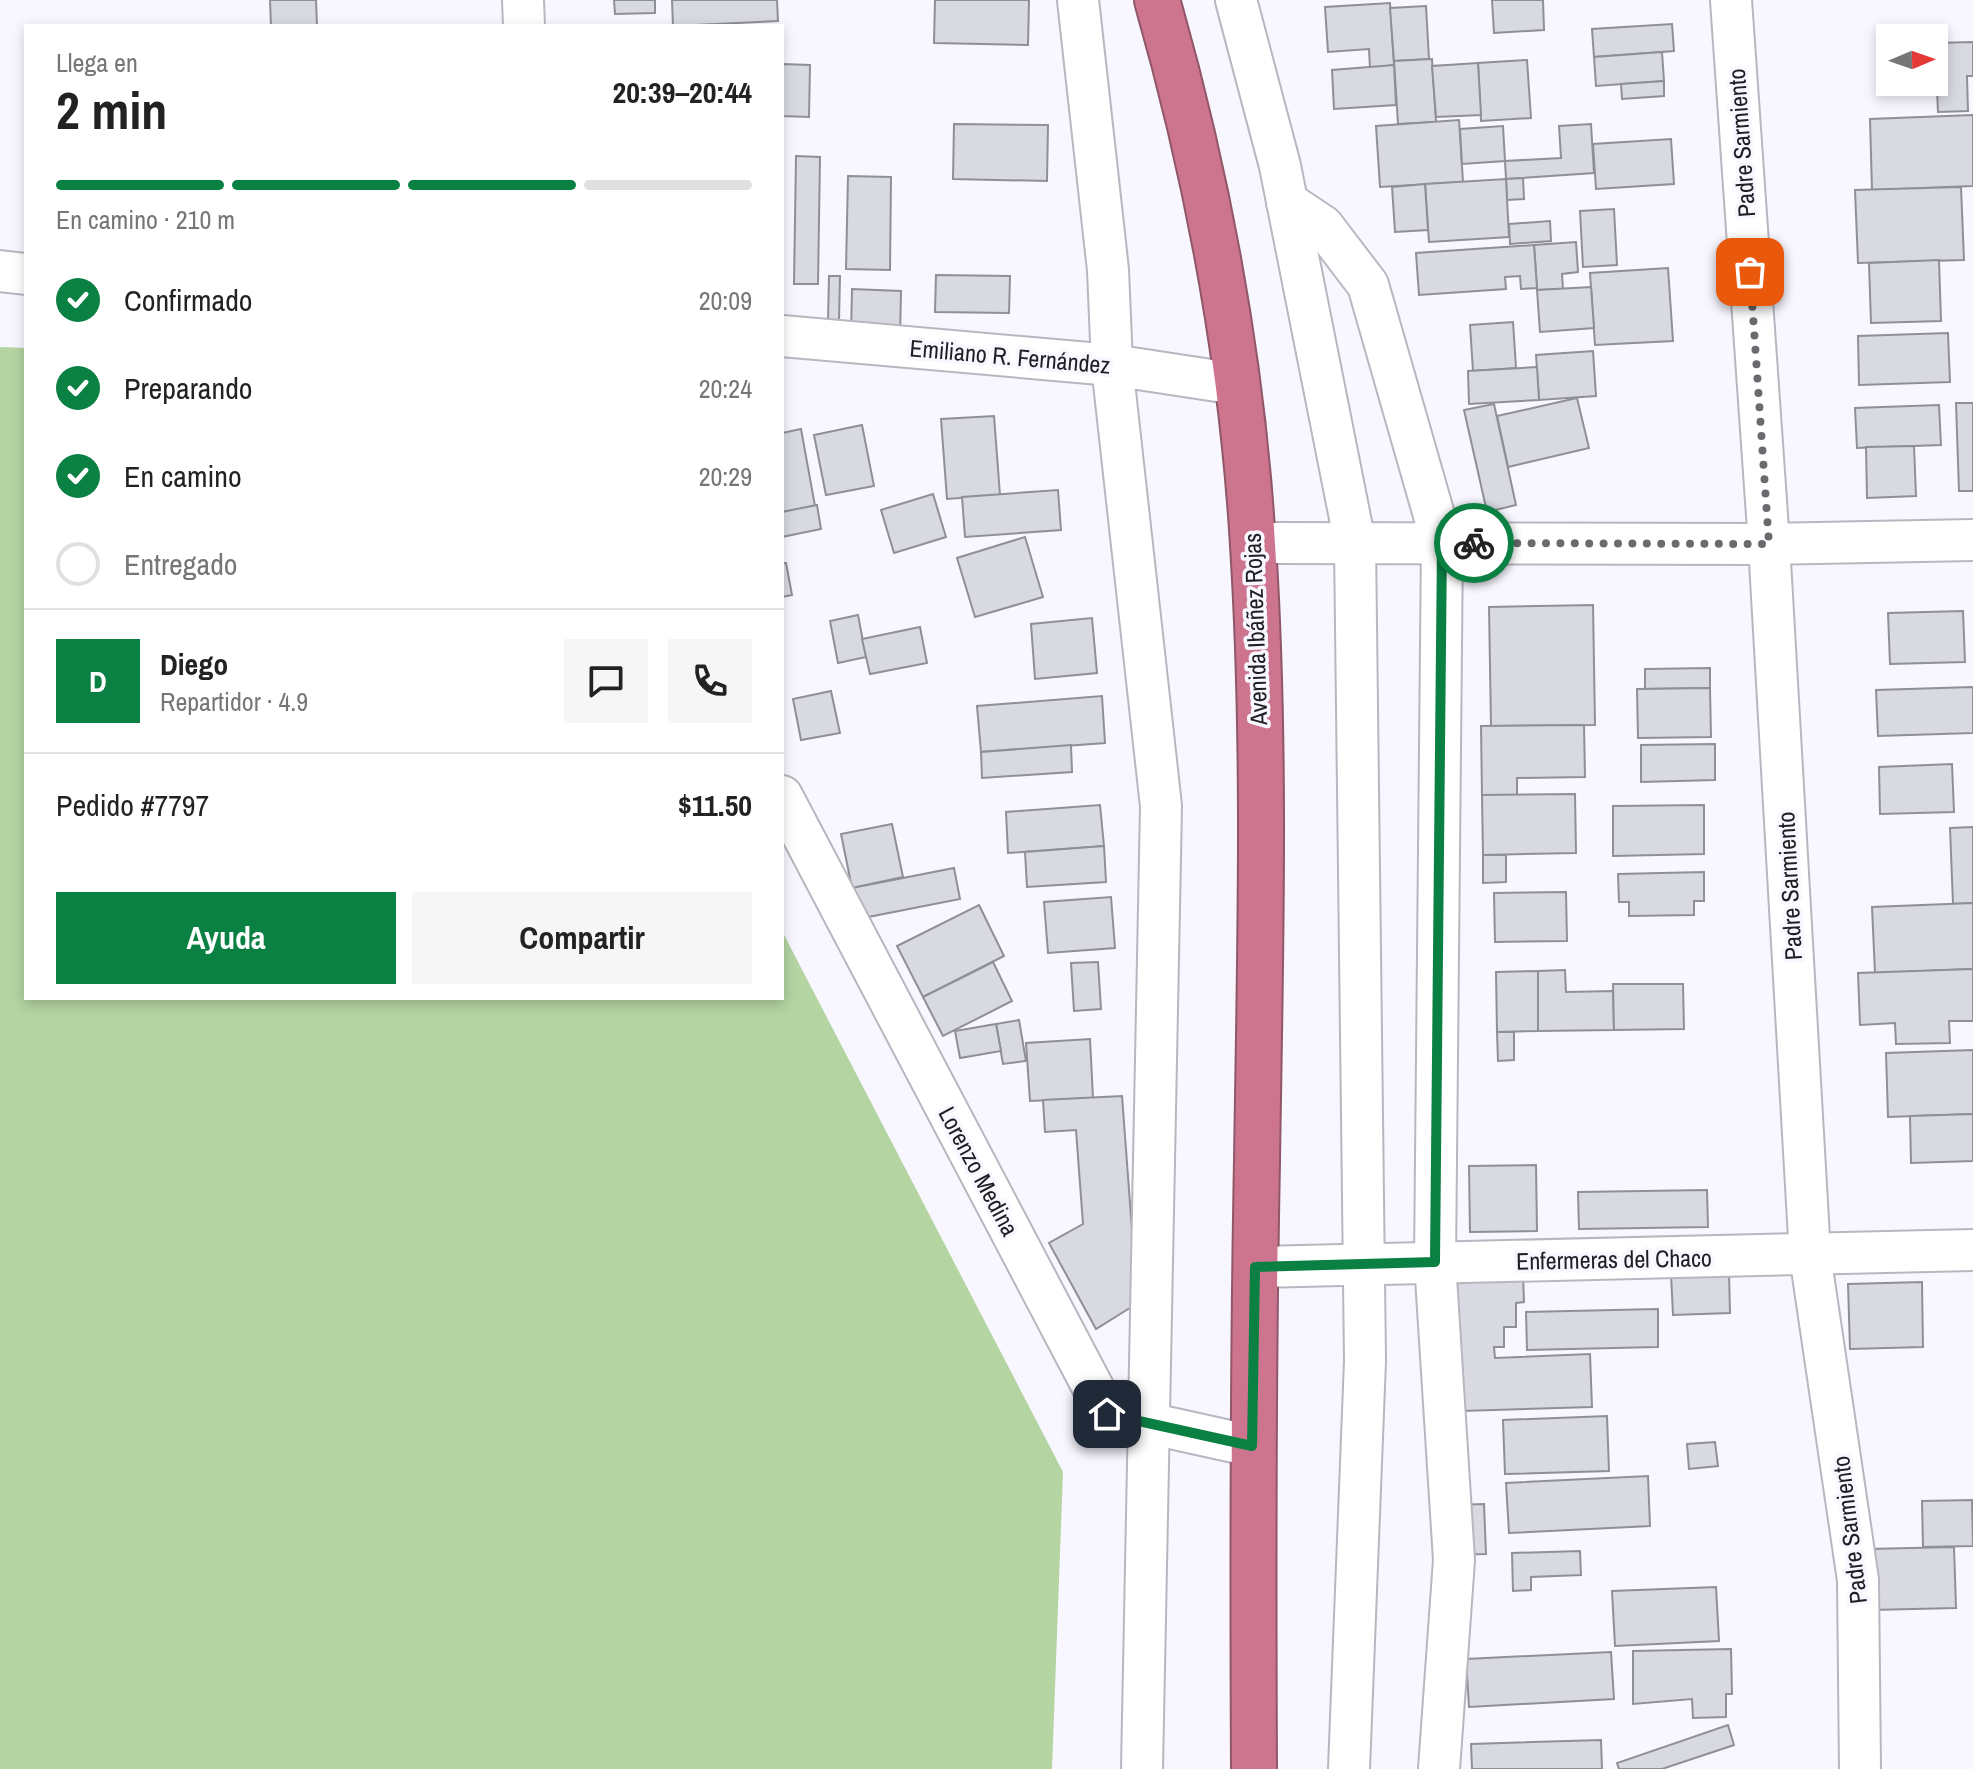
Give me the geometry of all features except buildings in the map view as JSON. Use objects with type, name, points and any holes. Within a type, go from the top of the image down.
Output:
[{"type":"highway","name":"Avenida Ibáñez Rojas","points":[[1157,0],[1184,96],[1214,227],[1237,384],[1253,543],[1261,785],[1252,1446],[1254,1769]]},
{"type":"street","points":[[523,0],[524,24]]},
{"type":"street","points":[[1078,0],[1108,270],[1112,365],[1161,806],[1142,1769]]},
{"type":"street","points":[[1236,0],[1287,202],[1355,543],[1365,1361],[1349,1769]]},
{"type":"street","name":"Padre Sarmiento","points":[[1731,0],[1769,544],[1810,1255],[1858,1580],[1860,1769]]},
{"type":"street","points":[[1287,202],[1323,226],[1368,285],[1442,543],[1435,1262],[1454,1560],[1439,1769]]},
{"type":"street","points":[[0,271],[24,274]]},
{"type":"street","name":"Emiliano R. Fernández","points":[[784,336],[1112,365],[1237,384]]},
{"type":"street","points":[[1253,543],[1769,544],[1973,540]]},
{"type":"street","name":"Lorenzo Medina","points":[[784,800],[1107,1414],[1252,1446]]},
{"type":"street","name":"Enfermeras del Chaco","points":[[1255,1267],[1973,1250]]},
{"type":"green space","points":[[0,347],[24,348],[24,1000],[784,1000],[784,935],[1063,1472],[1052,1769],[0,1769]]},
{"type":"way so far","points":[[1474,543],[1769,544],[1750,272]]},
{"type":"route","points":[[1107,1414],[1252,1446],[1255,1267],[1435,1262],[1442,543],[1474,543]]}]
